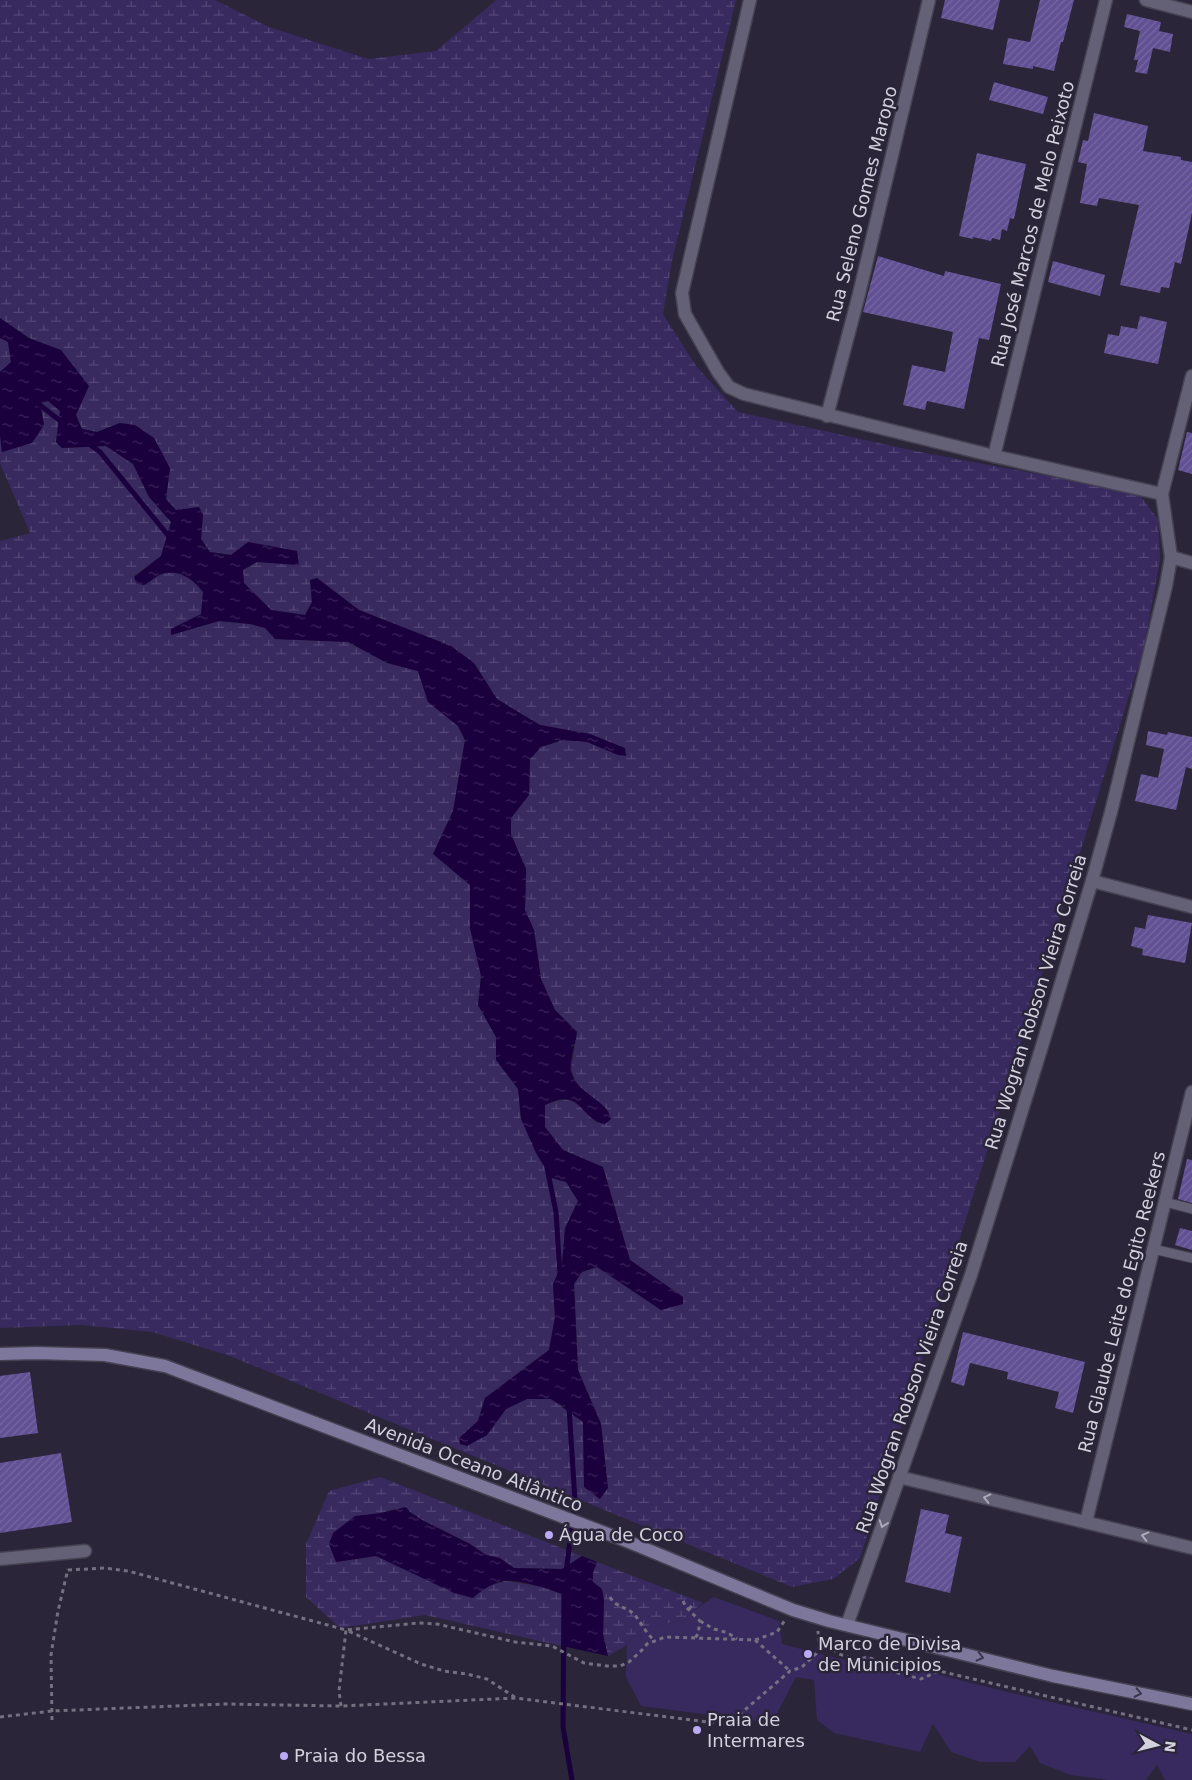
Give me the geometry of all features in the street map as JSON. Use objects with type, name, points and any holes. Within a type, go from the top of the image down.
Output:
[{"type":"main road","name":"Avenida Oceano Atlântico","points":[[0,1354],[105,1355],[165,1366],[629,1542],[793,1610],[817,1618],[1053,1676],[1192,1704]]},
{"type":"street","points":[[750,0],[682,292],[685,314],[718,372],[729,387],[744,394],[827,416],[1162,494]]},
{"type":"street","name":"Rua Seleno Gomes Maropo","points":[[827,416],[859,294],[929,0]]},
{"type":"street","name":"Rua José Marcos de Melo Peixoto","points":[[994,456],[1106,0]]},
{"type":"street","points":[[1146,0],[1184,7]]},
{"type":"street","name":"Rua Wogran Robson Vieira Correia","points":[[847,1625],[928,1401],[971,1275],[1112,812],[1166,586],[1170,557],[1162,494],[1192,376]]},
{"type":"street","points":[[1170,557],[1192,563]]},
{"type":"street","points":[[1092,881],[1192,907]]},
{"type":"street","name":"Rua Glaube Leite do Egito Reekers","points":[[1086,1522],[1192,1092]]},
{"type":"street","points":[[899,1478],[1192,1548]]},
{"type":"street","points":[[0,1559],[85,1551]]},
{"type":"lane","points":[[1165,1202],[1192,1209]]},
{"type":"lane","points":[[1153,1249],[1192,1258]]},
{"type":"path","points":[[52,1720],[51,1655],[58,1611],[68,1570],[65,1553]]},
{"type":"path","points":[[68,1570],[105,1568],[128,1571],[346,1630],[421,1664],[444,1671],[487,1678],[516,1698]]},
{"type":"path","points":[[610,1597],[613,1602],[635,1615],[647,1634],[654,1640]]},
{"type":"path","points":[[683,1601],[700,1621],[714,1629],[728,1633],[738,1640]]},
{"type":"path","points":[[689,1609],[693,1604]]},
{"type":"path","points":[[346,1630],[418,1623],[437,1624],[515,1642],[552,1646],[584,1663],[620,1666],[629,1662],[647,1644],[665,1637],[755,1640],[777,1632],[793,1610]]},
{"type":"path","points":[[0,1717],[52,1710],[225,1704],[341,1706],[516,1698],[723,1724],[733,1720],[790,1671],[802,1667],[819,1650],[817,1618]]},
{"type":"path","points":[[695,1638],[698,1634],[700,1621]]},
{"type":"path","points":[[341,1706],[339,1691],[346,1630]]},
{"type":"path","points":[[755,1640],[790,1671]]},
{"type":"path","points":[[819,1642],[828,1645],[839,1654],[857,1660],[867,1658],[890,1665],[894,1672],[921,1679],[939,1671],[1192,1730]]},
{"type":"green space","points":[[0,0],[215,0],[269,27],[368,59],[436,51],[496,0],[736,0],[672,261],[663,314],[696,366],[738,412],[915,451],[1138,493],[1158,519],[1160,559],[1144,648],[860,1558],[833,1579],[792,1587],[230,1356],[152,1332],[81,1325],[0,1328],[0,541],[30,533],[0,463],[0,435],[3,452],[44,425],[40,403],[48,401],[60,411],[56,442],[62,448],[106,446],[133,464],[149,497],[171,522],[161,556],[134,576],[144,585],[162,574],[176,573],[187,577],[203,592],[201,614],[171,629],[171,635],[219,621],[250,624],[265,628],[275,639],[348,642],[387,663],[418,671],[428,702],[458,726],[465,740],[453,811],[433,854],[470,885],[470,928],[481,976],[478,1005],[496,1037],[496,1060],[518,1089],[521,1119],[551,1178],[566,1182],[578,1201],[565,1228],[562,1264],[553,1284],[555,1317],[549,1350],[485,1398],[478,1421],[459,1438],[486,1435],[506,1409],[527,1399],[551,1399],[583,1422],[584,1487],[608,1488],[601,1424],[578,1370],[574,1284],[582,1272],[597,1267],[661,1310],[683,1297],[630,1260],[603,1167],[563,1150],[545,1127],[545,1105],[554,1101],[569,1100],[574,1102],[597,1123],[609,1111],[578,1086],[571,1070],[577,1032],[555,1010],[541,979],[534,930],[525,910],[526,869],[511,834],[511,818],[529,795],[530,759],[541,747],[563,740],[587,742],[618,755],[590,734],[540,725],[497,699],[474,663],[451,646],[359,610],[317,578],[310,580],[312,602],[305,615],[271,610],[244,583],[243,570],[257,562],[299,565],[210,552],[201,539],[203,514],[176,510],[166,499],[170,468],[120,423],[97,432],[82,429],[76,415],[61,350],[29,338],[0,318]]},
{"type":"green space","points":[[0,338],[8,342],[11,363],[0,372]]},
{"type":"green space","points":[[380,1477],[582,1556],[562,1569],[514,1568],[500,1558],[486,1555],[470,1544],[410,1512],[394,1509],[381,1513],[336,1562],[376,1556],[404,1569],[486,1587],[505,1581],[540,1586],[562,1594],[566,1613],[566,1627],[562,1646],[425,1615],[340,1628],[306,1597],[306,1544],[329,1491]]},
{"type":"green space","points":[[597,1562],[703,1603],[691,1612],[685,1620],[655,1626],[637,1633],[627,1645],[608,1656],[603,1634],[604,1600],[593,1582],[593,1573]]},
{"type":"green space","points":[[714,1597],[779,1621],[782,1644],[849,1661],[866,1656],[1003,1691],[1192,1734],[1192,1780],[1165,1780],[1157,1765],[1146,1780],[1109,1780],[1070,1775],[1040,1763],[1030,1746],[1015,1762],[980,1762],[951,1752],[933,1724],[920,1752],[834,1733],[817,1720],[814,1680],[796,1677],[772,1723],[641,1706],[626,1677],[627,1645],[637,1633],[655,1626],[685,1620],[691,1612]]},
{"type":"water","points":[[0,318],[29,338],[61,350],[89,386],[76,415],[82,429],[97,432],[120,423],[135,425],[154,438],[170,468],[166,499],[176,510],[199,507],[203,514],[201,539],[210,552],[231,555],[248,542],[297,551],[299,565],[257,562],[243,570],[244,583],[271,610],[305,615],[312,602],[310,580],[317,578],[359,610],[451,646],[474,663],[497,699],[540,725],[590,734],[625,748],[626,756],[618,755],[587,742],[563,740],[541,747],[530,759],[529,795],[511,818],[511,834],[526,869],[525,910],[534,930],[541,979],[555,1010],[577,1032],[571,1071],[579,1085],[604,1106],[611,1119],[605,1124],[596,1121],[574,1101],[567,1099],[557,1100],[545,1105],[545,1127],[563,1150],[603,1167],[630,1260],[683,1297],[683,1304],[661,1310],[597,1267],[582,1272],[574,1284],[578,1370],[601,1424],[608,1488],[600,1499],[584,1487],[583,1422],[551,1399],[527,1399],[506,1409],[487,1435],[467,1446],[460,1444],[459,1438],[478,1421],[485,1398],[549,1350],[555,1317],[553,1284],[562,1264],[565,1228],[578,1201],[566,1182],[551,1178],[536,1153],[521,1119],[518,1089],[496,1060],[496,1037],[478,1005],[481,976],[470,928],[470,885],[433,854],[453,811],[465,740],[458,726],[428,702],[418,671],[387,663],[348,642],[275,639],[265,628],[250,624],[219,621],[171,635],[171,629],[201,614],[203,592],[187,577],[171,572],[157,576],[144,585],[136,583],[134,577],[161,556],[171,522],[149,497],[133,464],[106,446],[62,448],[56,442],[60,411],[48,401],[40,403],[44,425],[32,443],[2,452],[0,435],[0,372],[11,362],[8,342],[0,338]]},
{"type":"water","points":[[406,1507],[422,1520],[470,1544],[486,1555],[500,1558],[514,1568],[562,1569],[582,1556],[597,1562],[593,1573],[593,1582],[602,1589],[604,1600],[603,1634],[608,1656],[562,1646],[566,1627],[566,1607],[562,1594],[542,1587],[504,1581],[487,1587],[473,1598],[454,1593],[376,1556],[336,1562],[329,1544],[333,1533],[355,1516],[381,1513]]},
{"type":"building","points":[[945,0],[1000,0],[993,30],[941,18]]},
{"type":"building","points":[[1040,0],[1074,0],[1054,71],[1033,66],[1033,69],[1003,64],[1008,38],[1030,42]]},
{"type":"building","points":[[1127,14],[1161,22],[1159,31],[1173,34],[1170,52],[1153,48],[1147,74],[1135,72],[1138,60],[1134,60],[1140,31],[1124,27]]},
{"type":"building","points":[[994,82],[1048,97],[1043,114],[989,100]]},
{"type":"building","points":[[1094,113],[1148,126],[1143,151],[1181,157],[1181,160],[1192,162],[1192,213],[1181,264],[1175,262],[1169,288],[1161,287],[1160,293],[1120,285],[1139,205],[1099,198],[1097,206],[1080,203],[1087,164],[1078,162],[1083,140],[1088,141]]},
{"type":"building","points":[[977,153],[1026,164],[1014,219],[1010,218],[1007,231],[1002,229],[1000,240],[992,238],[991,241],[959,236]]},
{"type":"building","points":[[878,256],[944,276],[945,271],[1001,284],[989,340],[979,338],[964,409],[927,401],[925,410],[903,405],[912,365],[945,372],[953,332],[863,312]]},
{"type":"building","points":[[1053,261],[1105,275],[1100,296],[1048,282]]},
{"type":"building","points":[[1140,316],[1167,322],[1158,364],[1104,353],[1108,334],[1119,336],[1121,326],[1137,329]]},
{"type":"building","points":[[1187,432],[1192,433],[1192,474],[1178,470]]},
{"type":"building","points":[[1148,731],[1167,735],[1168,732],[1192,737],[1192,769],[1186,767],[1176,810],[1135,801],[1141,774],[1158,778],[1164,749],[1146,745]]},
{"type":"building","points":[[1148,915],[1192,923],[1185,963],[1142,955],[1143,949],[1131,946],[1135,927],[1145,929]]},
{"type":"building","points":[[1187,1159],[1192,1160],[1192,1203],[1178,1199]]},
{"type":"building","points":[[1180,1228],[1192,1231],[1192,1250],[1175,1245]]},
{"type":"building","points":[[963,1332],[1085,1362],[1073,1413],[1055,1408],[1059,1392],[1007,1379],[1008,1372],[970,1363],[964,1386],[951,1382]]},
{"type":"building","points":[[30,1372],[38,1433],[0,1438],[0,1376]]},
{"type":"building","points":[[61,1453],[72,1522],[0,1533],[0,1463]]},
{"type":"building","points":[[921,1509],[949,1515],[945,1533],[962,1537],[950,1593],[905,1582]]},
{"type":"waterway","points":[[36,402],[63,423]]},
{"type":"waterway","points":[[89,444],[100,452],[171,539]]},
{"type":"waterway","points":[[547,1168],[556,1212],[560,1274]]},
{"type":"waterway","points":[[566,1573],[575,1501],[569,1407]]},
{"type":"waterway","points":[[564,1594],[563,1727],[572,1780]]},
{"type":"place","name":"Água de Coco","points":[[549,1535]]},
{"type":"place","name":"Marco de Divisa de Municipios","points":[[808,1654]]},
{"type":"place","name":"Praia de Intermares","points":[[697,1730]]},
{"type":"place","name":"Praia do Bessa","points":[[284,1756]]}]
